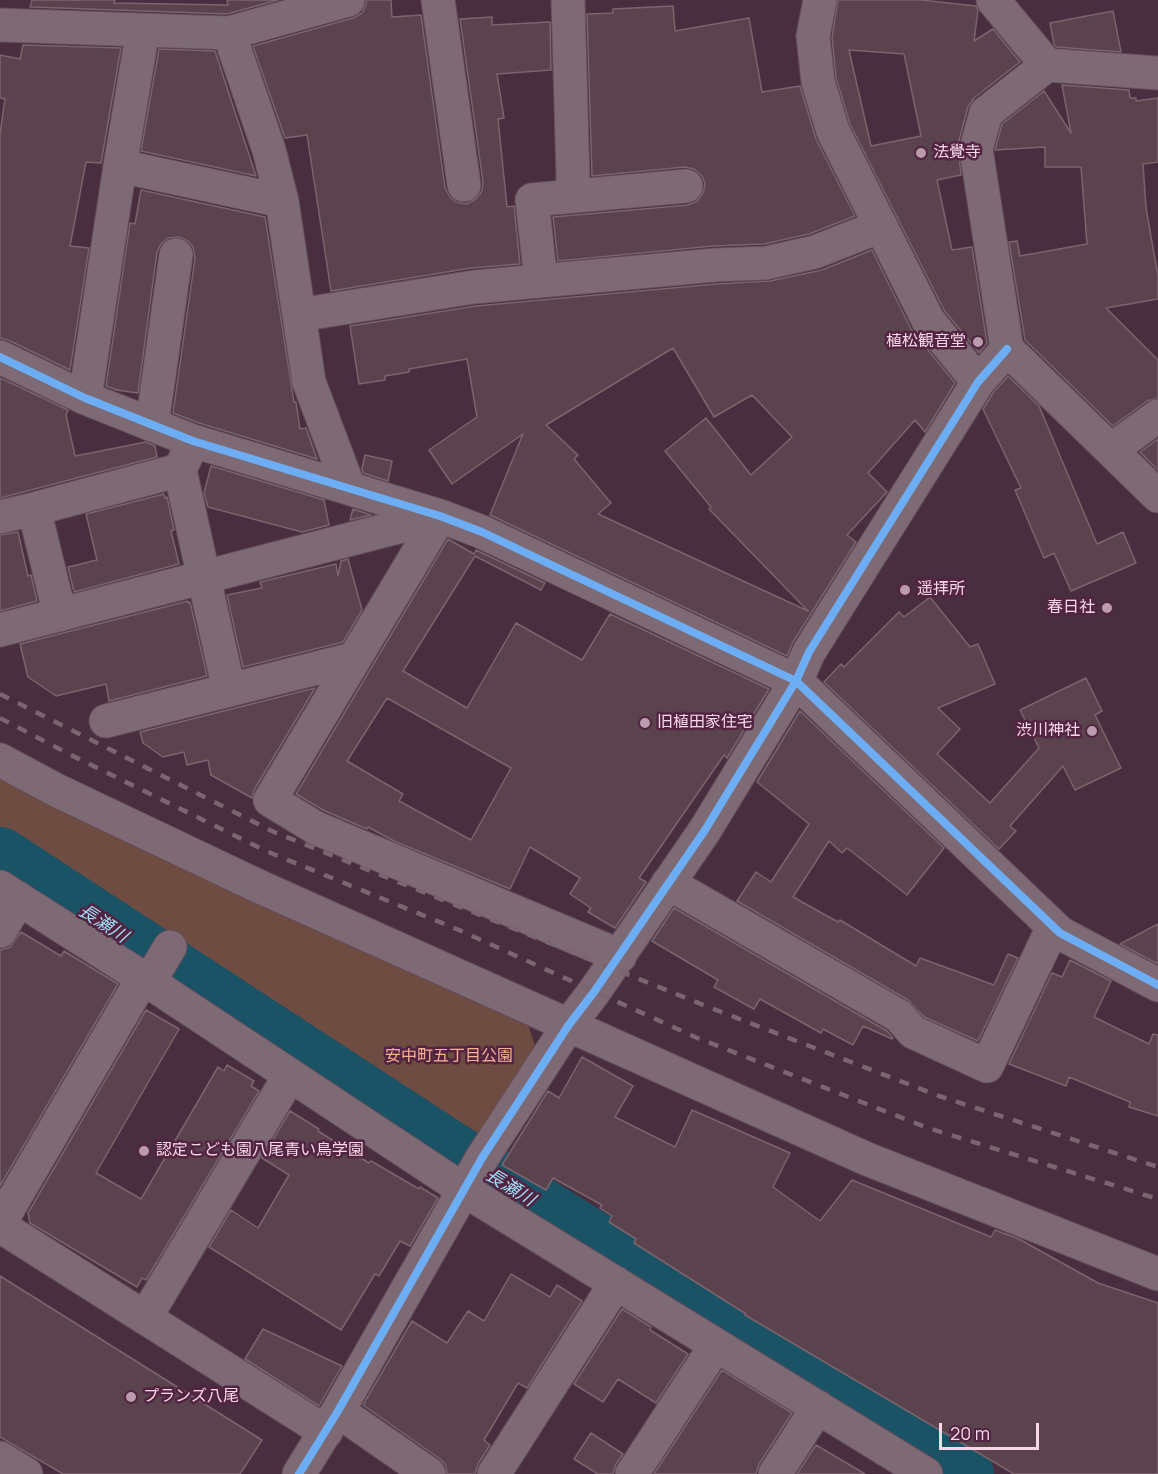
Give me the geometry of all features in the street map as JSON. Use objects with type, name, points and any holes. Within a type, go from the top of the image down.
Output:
[{"type":"street","points":[[0,25],[229,33],[348,0]]},
{"type":"street","points":[[438,0],[464,185]]},
{"type":"street","points":[[568,0],[572,196]]},
{"type":"street","points":[[820,0],[813,36],[818,82],[833,131],[928,320],[978,382]]},
{"type":"street","points":[[993,0],[1047,65]]},
{"type":"street","points":[[84,398],[143,30]]},
{"type":"street","points":[[229,33],[268,150],[282,201],[309,382],[349,488]]},
{"type":"street","points":[[1158,73],[1047,65],[986,113],[976,149],[1006,349],[1158,496]]},
{"type":"street","points":[[120,166],[282,201]]},
{"type":"street","points":[[541,281],[532,200],[686,186]]},
{"type":"street","points":[[299,315],[474,287],[715,265],[766,263],[815,252],[881,226]]},
{"type":"street","points":[[152,425],[176,255]]},
{"type":"street","points":[[299,1474],[332,1422],[472,1175],[568,1026],[620,956],[705,830],[796,681],[809,652],[978,382],[1006,349]]},
{"type":"street","points":[[0,357],[84,398],[193,441],[440,516],[482,532],[796,681],[1060,933],[1158,985]]},
{"type":"street","points":[[1111,450],[1158,416]]},
{"type":"street","points":[[193,441],[180,470],[229,690]]},
{"type":"street","points":[[0,517],[180,470]]},
{"type":"street","points":[[34,509],[60,615]]},
{"type":"street","points":[[0,630],[440,516]]},
{"type":"street","points":[[440,516],[270,800],[316,828],[620,956]]},
{"type":"street","points":[[106,721],[353,659]]},
{"type":"street","points":[[0,760],[56,790],[258,886],[867,1159],[1158,1274]]},
{"type":"street","points":[[668,884],[899,1016],[913,1032],[987,1066],[1053,927]]},
{"type":"street","points":[[0,931],[10,893],[156,967],[290,1075],[472,1175],[616,1283],[920,1472]]},
{"type":"street","points":[[156,967],[0,1224],[145,1318],[429,1474]]},
{"type":"street","points":[[145,1318],[290,1075]]},
{"type":"street","points":[[494,1474],[616,1283]]},
{"type":"street","points":[[646,1469],[716,1345]]},
{"type":"street","points":[[775,1474],[818,1407]]},
{"type":"street","points":[[0,1458],[26,1474]]},
{"type":"green space","name":"安中町五丁目公園","points":[[0,779],[526,1018],[535,1046],[471,1153],[0,844]]},
{"type":"building","points":[[32,0],[115,0],[114,3],[228,5],[227,0],[278,0],[227,14],[30,7]]},
{"type":"building","points":[[366,0],[391,0],[392,17],[421,15],[445,188],[456,202],[466,204],[476,199],[482,191],[483,182],[460,19],[492,17],[492,25],[550,22],[551,70],[497,74],[504,118],[498,119],[507,207],[514,206],[520,264],[471,268],[331,291],[307,135],[285,138],[253,46],[353,18],[362,13]]},
{"type":"building","points":[[838,0],[921,0],[976,6],[978,10],[974,41],[993,29],[1020,62],[974,98],[968,107],[958,144],[961,175],[937,180],[952,250],[972,247],[987,343],[979,353],[944,310],[850,124],[836,78],[832,37]],"holes":[[[849,50],[904,54],[921,136],[871,146]]]},
{"type":"building","points":[[673,6],[675,31],[749,18],[762,92],[800,86],[816,139],[855,216],[809,234],[764,244],[713,246],[558,261],[553,217],[688,205],[697,201],[703,193],[705,184],[702,176],[694,169],[685,167],[592,176],[587,14],[613,13],[613,9]]},
{"type":"building","points":[[1113,11],[1121,52],[1056,47],[1054,44],[1050,23]]},
{"type":"building","points":[[23,45],[121,48],[101,163],[86,162],[70,246],[89,248],[70,370],[0,338],[0,134],[5,99],[0,98],[0,55],[20,59]]},
{"type":"building","points":[[159,49],[215,51],[256,176],[141,151]]},
{"type":"building","points":[[1062,85],[1129,90],[1130,98],[1136,98],[1136,101],[1158,98],[1158,162],[1143,164],[1146,208],[1158,276],[1158,299],[1106,308],[1158,360],[1158,398],[1147,401],[1113,426],[1025,340],[1009,242],[1017,241],[1020,256],[1087,244],[1081,167],[1045,167],[1045,147],[995,150],[1002,124],[1044,91],[1071,133]]},
{"type":"building","points":[[141,190],[265,217],[294,402],[296,402],[300,429],[306,428],[317,459],[173,413],[195,258],[193,247],[188,241],[179,237],[168,238],[157,252],[138,393],[106,386],[130,223],[135,224]]},
{"type":"building","points":[[872,250],[911,329],[955,383],[925,432],[915,420],[868,473],[887,492],[847,535],[856,542],[793,642],[787,656],[490,515],[523,434],[452,484],[429,450],[477,417],[467,359],[409,369],[409,372],[385,376],[385,380],[359,384],[350,326],[476,306],[770,281],[822,270]],"holes":[[[673,348],[714,417],[752,395],[792,437],[751,475],[706,418],[665,451],[711,507],[709,509],[808,611],[598,514],[611,503],[574,459],[578,455],[546,425]]]},
{"type":"building","points":[[1008,376],[1039,406],[1097,544],[1123,532],[1136,563],[1071,591],[1054,553],[1044,558],[1015,490],[1021,488],[983,409]]},
{"type":"building","points":[[0,378],[68,410],[66,415],[75,456],[146,442],[155,446],[157,457],[0,498]]},
{"type":"building","points":[[1158,439],[1158,470],[1140,452]]},
{"type":"building","points":[[365,455],[392,461],[388,481],[363,473]]},
{"type":"building","points":[[211,466],[324,500],[329,525],[302,532],[208,507],[204,493]]},
{"type":"building","points":[[164,494],[165,498],[167,497],[174,530],[171,531],[179,564],[74,592],[68,567],[97,560],[86,514]]},
{"type":"building","points":[[353,509],[371,515],[350,520]]},
{"type":"building","points":[[18,532],[28,576],[31,575],[37,601],[0,611],[0,535]]},
{"type":"building","points":[[448,539],[474,554],[476,550],[545,583],[541,590],[475,556],[403,671],[467,708],[516,623],[582,660],[610,614],[769,689],[727,758],[724,755],[639,878],[646,882],[615,928],[588,912],[591,908],[570,894],[580,878],[530,847],[510,889],[394,841],[368,827],[367,829],[325,811],[296,794]],"holes":[[[387,698],[511,768],[471,840],[399,801],[403,794],[347,761]]]},
{"type":"building","points":[[348,559],[362,610],[343,642],[243,667],[227,595],[262,588],[260,582],[336,564],[338,576],[341,561]]},
{"type":"building","points":[[930,597],[970,647],[978,644],[995,684],[938,708],[960,729],[937,754],[990,803],[1039,748],[1020,710],[1086,678],[1102,711],[1095,715],[1121,768],[1075,790],[1063,766],[1010,826],[1016,831],[999,849],[824,682],[841,664],[844,667],[899,612],[904,617]]},
{"type":"building","points":[[188,601],[207,676],[109,701],[106,684],[56,696],[28,677],[20,644]]},
{"type":"building","points":[[315,688],[254,790],[252,798],[211,775],[208,760],[187,765],[184,752],[163,757],[143,743],[140,732]]},
{"type":"building","points":[[800,711],[944,848],[907,895],[847,848],[842,853],[829,841],[793,897],[838,922],[840,920],[916,966],[920,958],[994,985],[1008,954],[1018,958],[978,1041],[924,1017],[908,1000],[737,901],[756,872],[771,882],[809,824],[757,782]]},
{"type":"building","points":[[674,908],[887,1031],[893,1038],[863,1026],[853,1045],[823,1029],[821,1033],[760,999],[754,1009],[714,987],[718,980],[652,941]]},
{"type":"building","points":[[1158,924],[1158,964],[1120,944]]},
{"type":"building","points":[[21,932],[61,956],[64,951],[118,984],[0,1186],[0,950],[10,947]]},
{"type":"building","points":[[1070,960],[1111,981],[1094,1017],[1149,1044],[1153,1034],[1158,1035],[1158,1116],[1129,1107],[1130,1102],[1069,1077],[1066,1086],[1009,1064],[1052,973],[1062,977]]},
{"type":"building","name":"認定こども園八尾青い鳥学園","points":[[146,1010],[179,1029],[96,1173],[141,1199],[218,1067],[224,1071],[227,1065],[254,1081],[251,1086],[259,1091],[146,1280],[142,1278],[137,1287],[30,1223],[28,1213]]},
{"type":"building","points":[[582,1057],[633,1086],[615,1117],[675,1147],[692,1110],[790,1153],[773,1187],[820,1221],[852,1180],[991,1237],[995,1230],[1019,1239],[1098,1283],[1158,1303],[1158,1474],[1014,1474],[745,1315],[634,1243],[636,1239],[609,1222],[612,1216],[600,1208],[602,1205],[553,1178],[546,1190],[502,1165],[548,1091],[559,1098]]},
{"type":"building","points":[[290,1111],[369,1163],[371,1161],[438,1198],[410,1246],[400,1241],[379,1276],[375,1274],[341,1330],[209,1247],[231,1210],[258,1228],[289,1175],[262,1158]]},
{"type":"building","points":[[511,1274],[550,1297],[557,1285],[582,1301],[527,1388],[518,1383],[484,1440],[490,1445],[478,1464],[475,1474],[447,1474],[446,1465],[440,1459],[363,1405],[412,1321],[447,1343],[468,1311],[484,1321]]},
{"type":"building","name":"プランズ八尾","points":[[0,1276],[262,1440],[240,1474],[63,1474],[0,1437]]},
{"type":"building","points":[[622,1309],[688,1354],[656,1403],[618,1379],[603,1402],[574,1384]]},
{"type":"building","points":[[263,1329],[342,1366],[319,1406],[245,1359]]},
{"type":"building","points":[[722,1370],[792,1413],[759,1464],[756,1474],[654,1474]]},
{"type":"building","points":[[591,1433],[623,1454],[613,1474],[598,1474],[574,1459]]},
{"type":"building","points":[[816,1445],[865,1474],[797,1474]]},
{"type":"waterway","name":"長瀬川","points":[[0,857],[452,1152],[964,1474]]},
{"type":"railway","points":[[0,694],[274,832],[711,1008],[939,1096],[1158,1167]]},
{"type":"railway","points":[[0,718],[266,851],[459,930],[695,1037],[928,1128],[1158,1199]]},
{"type":"cycle path","points":[[299,1474],[338,1411],[482,1158],[568,1026],[594,992],[705,830],[796,681],[809,652],[978,382],[1007,349]]},
{"type":"cycle path","points":[[0,357],[85,398],[193,441],[440,516],[482,532],[796,681],[1060,933],[1158,985]]},
{"type":"place","name":"法覺寺","points":[[921,153]]},
{"type":"place","name":"植松観音堂","points":[[978,342]]},
{"type":"place","name":"遥拝所","points":[[905,590]]},
{"type":"place","name":"春日社","points":[[1107,608]]},
{"type":"place","name":"旧植田家住宅","points":[[645,723]]},
{"type":"place","name":"渋川神社","points":[[1092,731]]},
{"type":"place","name":"認定こども園八尾青い鳥学園","points":[[144,1151]]},
{"type":"place","name":"プランズ八尾","points":[[131,1397]]}]
